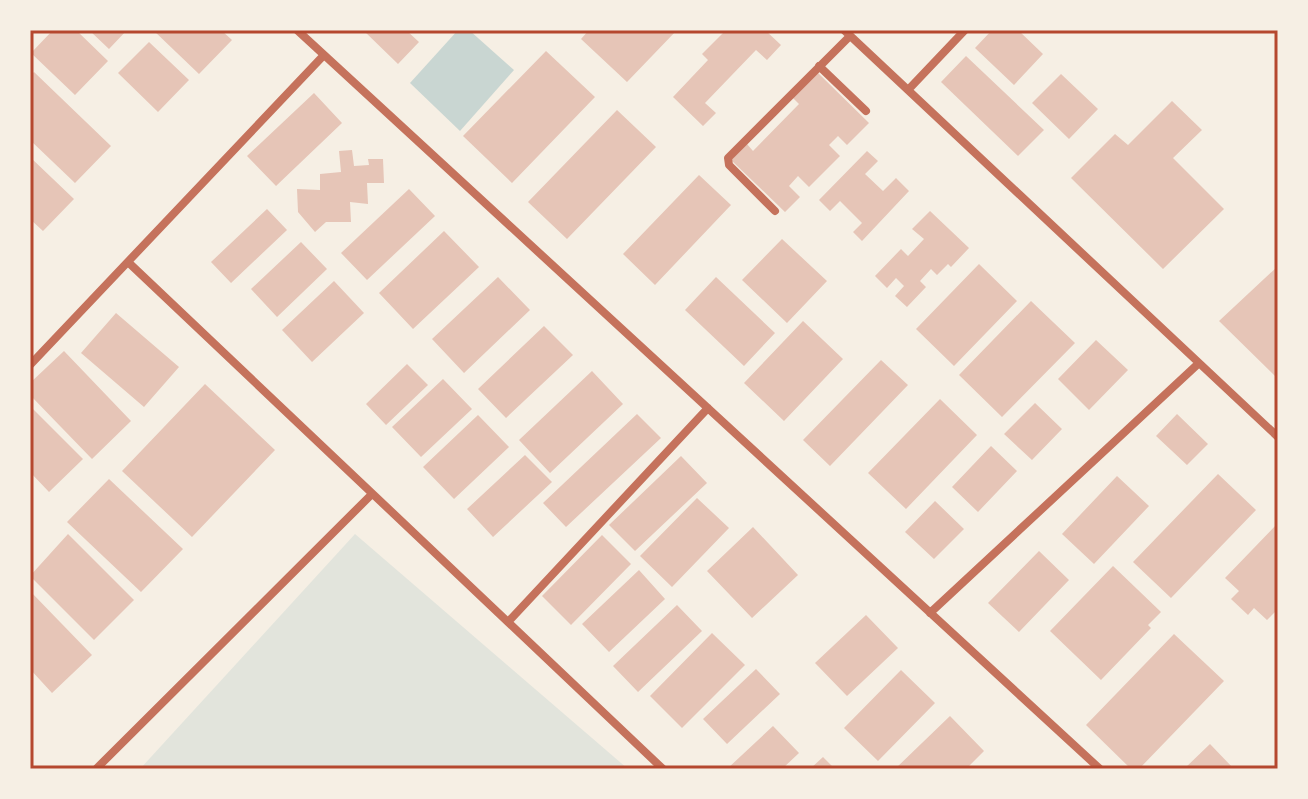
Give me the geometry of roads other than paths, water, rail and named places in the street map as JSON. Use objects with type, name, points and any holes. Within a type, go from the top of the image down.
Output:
[{"type":"street","points":[[297,30],[1100,769]]},
{"type":"street","points":[[908,90],[965,30]]},
{"type":"street","points":[[775,211],[729,165],[728,158],[819,66],[847,33],[1278,437]]},
{"type":"street","points":[[30,365],[324,55]]},
{"type":"street","points":[[819,66],[866,111]]},
{"type":"street","points":[[128,262],[663,769]]},
{"type":"street","points":[[930,613],[1199,363]]},
{"type":"street","points":[[508,622],[708,408]]},
{"type":"street","points":[[96,769],[372,494]]}]
